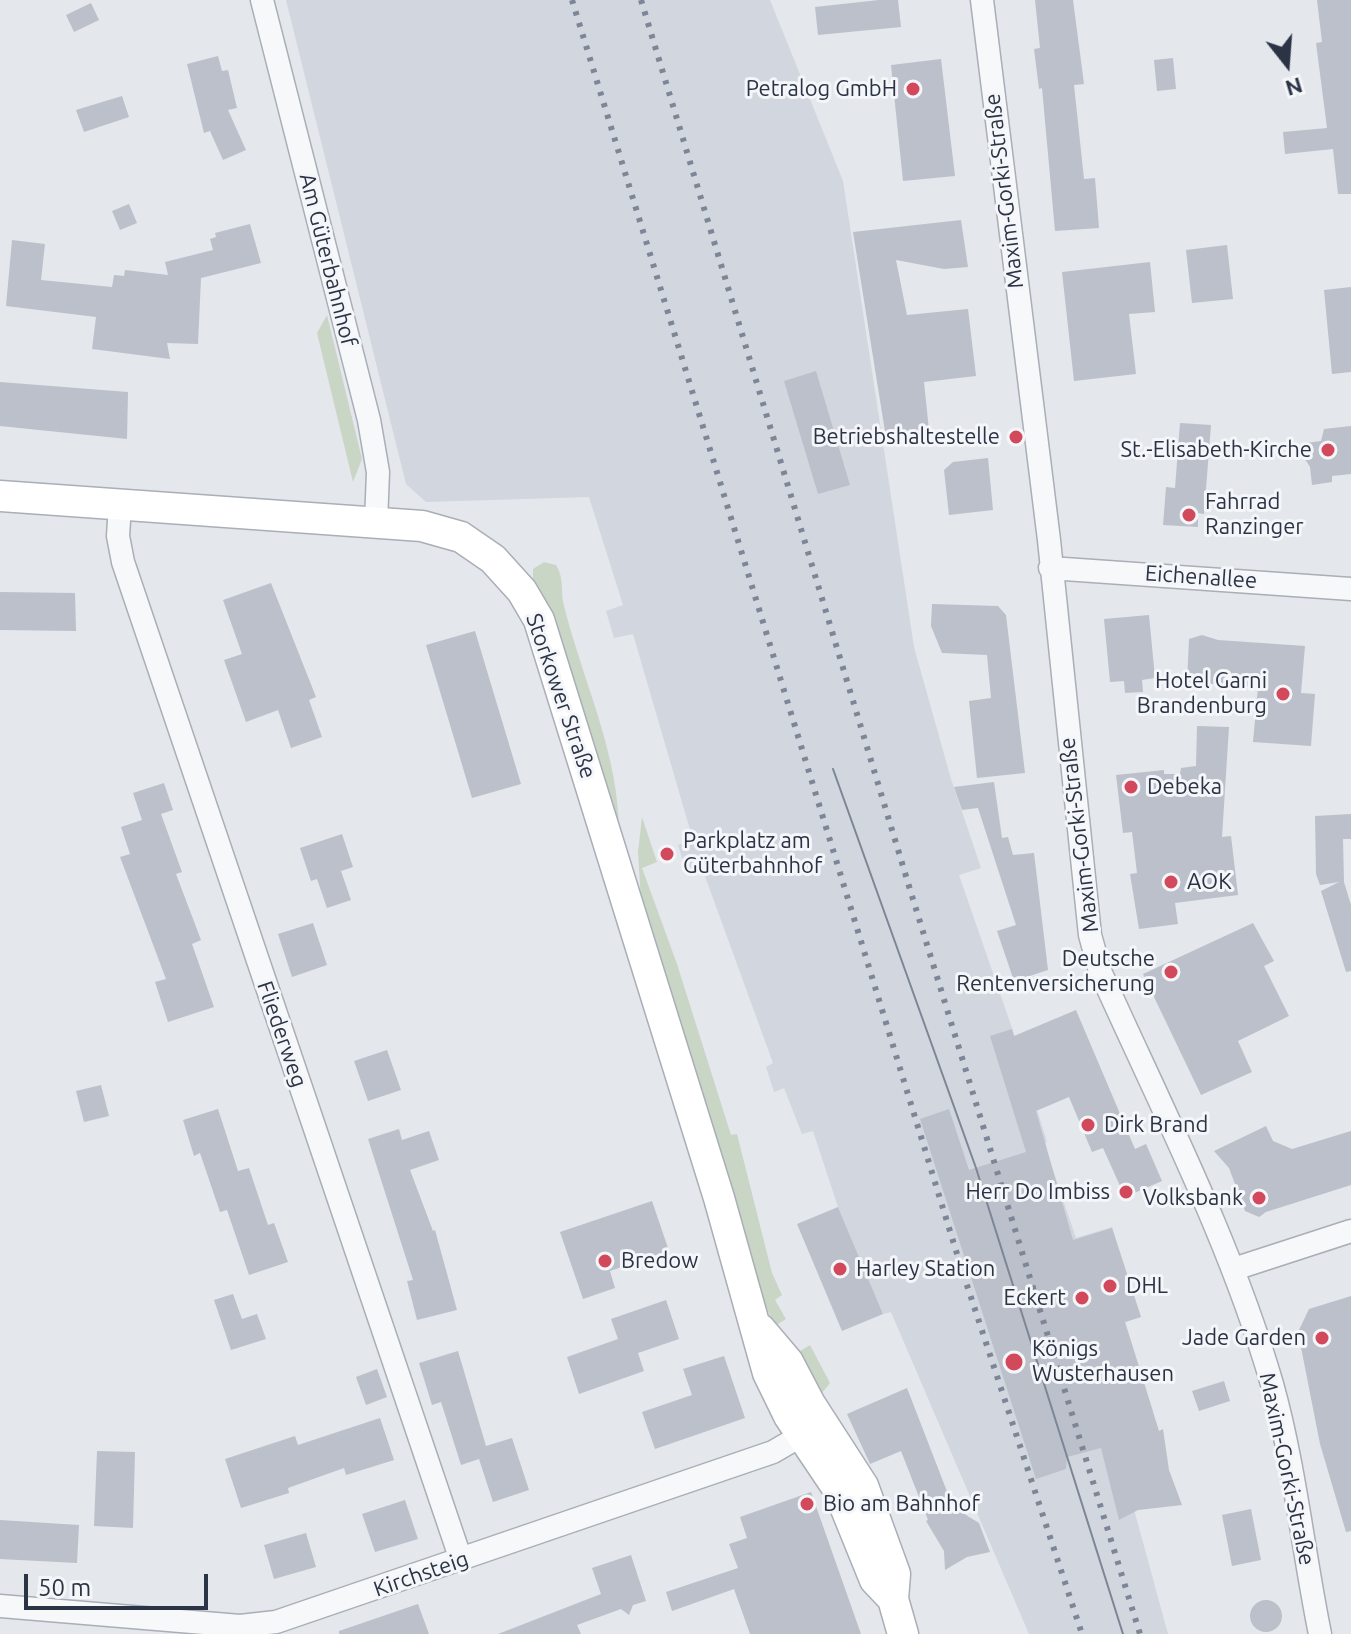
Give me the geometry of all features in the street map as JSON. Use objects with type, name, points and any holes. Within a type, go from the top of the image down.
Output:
[{"type":"main road","name":"Storkower Straße","points":[[0,496],[422,526],[470,542],[493,559],[522,591],[539,620],[582,750],[757,1324],[768,1373],[812,1430],[875,1580],[893,1599],[903,1634]]},
{"type":"street","name":"Am Güterbahnhof","points":[[262,0],[369,420],[378,472],[376,522]]},
{"type":"street","name":"Maxim-Gorki-Straße","points":[[982,0],[1095,955],[1234,1269],[1278,1408],[1320,1634]]},
{"type":"street","name":"Fliederweg","points":[[120,505],[118,536],[123,562],[461,1560]]},
{"type":"street","name":"Eichenallee","points":[[1050,568],[1351,589]]},
{"type":"street","points":[[1234,1269],[1351,1231]]},
{"type":"street","name":"Kirchsteig","points":[[0,1606],[240,1626],[276,1622],[773,1452],[812,1430]]},
{"type":"shaded area","points":[[286,0],[770,0],[843,181],[914,647],[951,779],[981,868],[959,875],[1012,1028],[1047,1142],[1044,1144],[1076,1238],[1112,1227],[1141,1317],[1125,1322],[1153,1411],[1111,1425],[1168,1634],[1029,1634],[891,1312],[883,1314],[838,1207],[813,1131],[802,1134],[784,1088],[774,1092],[766,1067],[773,1063],[702,868],[687,873],[678,845],[693,840],[633,634],[614,638],[606,611],[623,605],[589,497],[426,502],[406,484]]},
{"type":"green space","points":[[327,315],[362,459],[353,482],[317,333]]},
{"type":"green space","points":[[544,562],[556,565],[560,576],[564,606],[607,746],[619,833],[533,584],[533,569]]},
{"type":"green space","points":[[642,817],[657,862],[642,868],[677,964],[731,1135],[737,1134],[772,1273],[782,1295],[775,1300],[786,1319],[775,1326],[757,1288],[641,901],[638,852]]},
{"type":"green space","points":[[810,1345],[830,1383],[822,1393],[800,1351]]},
{"type":"building","points":[[898,0],[901,27],[818,35],[815,7]]},
{"type":"building","points":[[1035,0],[1073,0],[1084,84],[1074,85],[1084,179],[1095,178],[1099,228],[1055,231],[1042,88],[1039,89],[1034,49],[1040,48]]},
{"type":"building","points":[[1317,0],[1351,0],[1351,194],[1338,194],[1333,149],[1285,154],[1283,132],[1327,128],[1316,43],[1322,42]]},
{"type":"building","points":[[91,3],[99,20],[74,32],[66,15]]},
{"type":"building","points":[[218,56],[222,71],[228,70],[237,108],[228,110],[246,150],[223,160],[210,131],[204,133],[187,64]]},
{"type":"building","points":[[1173,58],[1176,89],[1157,91],[1154,60]]},
{"type":"building","points":[[941,59],[955,176],[903,181],[891,65]]},
{"type":"building","points":[[122,96],[129,117],[84,132],[76,110]]},
{"type":"building","points":[[129,204],[137,223],[120,230],[112,211]]},
{"type":"building","points":[[961,220],[968,267],[944,269],[896,260],[907,315],[968,309],[976,376],[924,382],[929,430],[916,440],[887,444],[853,232]]},
{"type":"building","points":[[250,224],[261,263],[201,278],[198,344],[167,343],[170,359],[92,349],[96,317],[6,306],[12,240],[45,244],[41,280],[112,287],[114,275],[124,276],[125,270],[168,275],[165,262],[213,250],[210,239],[216,237],[215,233]]},
{"type":"building","points":[[1227,245],[1233,299],[1192,303],[1186,250]]},
{"type":"building","points":[[1150,262],[1155,312],[1129,314],[1136,374],[1074,381],[1062,272]]},
{"type":"building","points":[[1351,287],[1351,372],[1332,374],[1324,290]]},
{"type":"building","points":[[816,371],[850,485],[818,494],[784,381]]},
{"type":"building","points":[[0,382],[128,392],[127,439],[0,426]]},
{"type":"building","points":[[1180,423],[1211,425],[1204,514],[1198,513],[1198,527],[1163,525],[1166,487],[1175,488]]},
{"type":"building","name":"St.-Elisabeth-Kirche","points":[[1351,426],[1351,474],[1332,476],[1332,482],[1312,485],[1310,467],[1303,456],[1306,443],[1321,441],[1324,429]]},
{"type":"building","points":[[988,458],[993,510],[949,515],[944,470],[953,462]]},
{"type":"building","points":[[271,583],[316,697],[309,700],[322,737],[291,748],[278,710],[246,722],[224,660],[242,654],[223,600]]},
{"type":"building","points":[[0,592],[75,593],[76,631],[0,630]]},
{"type":"building","points":[[932,604],[998,606],[1006,615],[1025,773],[977,778],[969,701],[991,698],[987,655],[942,653],[931,626]]},
{"type":"building","points":[[1149,615],[1155,678],[1142,680],[1143,692],[1125,693],[1124,681],[1110,682],[1104,619]]},
{"type":"building","points":[[475,631],[521,784],[472,798],[426,645]]},
{"type":"building","name":"Hotel Garni Brandenburg","points":[[1202,635],[1218,640],[1305,646],[1301,693],[1315,694],[1311,746],[1253,742],[1258,687],[1187,682],[1189,639]]},
{"type":"building","points":[[1197,726],[1229,727],[1222,837],[1231,836],[1238,895],[1175,903],[1178,924],[1139,929],[1130,874],[1137,873],[1132,832],[1123,833],[1116,775],[1164,770],[1164,774],[1180,774],[1181,768],[1196,766]]},
{"type":"building","points":[[994,782],[1002,838],[1008,837],[1013,855],[1034,853],[1048,970],[1014,981],[997,931],[1016,925],[978,808],[962,810],[954,787]]},
{"type":"building","points":[[164,783],[173,810],[161,814],[182,872],[176,874],[201,940],[192,944],[214,1007],[168,1022],[155,982],[166,979],[120,857],[130,854],[121,827],[142,820],[133,793]]},
{"type":"building","points":[[1351,814],[1351,839],[1343,839],[1344,882],[1351,905],[1351,971],[1346,972],[1321,891],[1339,882],[1320,885],[1316,874],[1315,816]]},
{"type":"building","points":[[342,834],[353,867],[341,871],[351,900],[327,908],[317,879],[311,881],[300,848]]},
{"type":"building","points":[[313,923],[327,965],[292,977],[278,934]]},
{"type":"building","points":[[1253,923],[1274,961],[1264,966],[1289,1016],[1238,1041],[1252,1072],[1201,1095],[1143,974]]},
{"type":"building","points":[[1076,1010],[1135,1149],[1146,1144],[1162,1181],[1125,1197],[1103,1148],[1092,1152],[1069,1097],[1036,1111],[1073,1240],[1112,1228],[1141,1317],[1125,1322],[1159,1431],[1163,1429],[1169,1470],[1182,1505],[1138,1510],[1119,1520],[1101,1448],[1067,1457],[1066,1469],[1036,1479],[920,1119],[949,1109],[969,1170],[1026,1152],[990,1036],[1012,1029],[1014,1036]]},
{"type":"building","points":[[387,1050],[401,1090],[368,1101],[354,1061]]},
{"type":"building","points":[[101,1085],[109,1116],[84,1122],[76,1091]]},
{"type":"building","points":[[218,1109],[238,1171],[249,1168],[268,1225],[274,1223],[288,1262],[249,1275],[227,1210],[220,1212],[200,1153],[194,1156],[183,1120]]},
{"type":"building","points":[[1266,1126],[1273,1141],[1292,1149],[1351,1131],[1351,1185],[1266,1212],[1259,1217],[1245,1211],[1229,1168],[1214,1151]]},
{"type":"building","points":[[399,1129],[402,1140],[429,1131],[439,1160],[410,1170],[435,1230],[457,1310],[417,1320],[407,1281],[413,1280],[368,1139]]},
{"type":"building","name":"Bredow","points":[[652,1201],[669,1251],[610,1271],[615,1288],[583,1299],[560,1232]]},
{"type":"building","name":"Harley Station","points":[[838,1207],[883,1314],[842,1331],[797,1224]]},
{"type":"building","points":[[233,1294],[242,1319],[257,1314],[266,1339],[231,1350],[214,1300]]},
{"type":"building","points":[[1351,1296],[1351,1531],[1346,1532],[1320,1444],[1298,1332],[1309,1309]]},
{"type":"building","points":[[666,1300],[679,1339],[638,1353],[644,1371],[579,1394],[567,1357],[618,1339],[611,1319]]},
{"type":"building","points":[[458,1351],[486,1446],[512,1438],[529,1490],[493,1502],[479,1459],[461,1465],[441,1402],[432,1405],[419,1363]]},
{"type":"building","points":[[724,1356],[745,1418],[655,1449],[642,1412],[692,1395],[683,1369]]},
{"type":"building","points":[[377,1369],[387,1397],[366,1405],[356,1377]]},
{"type":"building","points":[[1224,1381],[1230,1401],[1199,1411],[1192,1391]]},
{"type":"building","points":[[907,1388],[953,1507],[958,1502],[966,1515],[979,1523],[990,1552],[967,1557],[945,1570],[944,1551],[926,1521],[901,1451],[870,1464],[847,1414]]},
{"type":"building","points":[[380,1418],[394,1460],[346,1475],[344,1468],[288,1488],[289,1493],[241,1508],[225,1459],[295,1436],[298,1445]]},
{"type":"building","points":[[97,1451],[135,1452],[133,1528],[94,1526]]},
{"type":"building","points":[[811,1492],[861,1634],[750,1634],[734,1589],[672,1611],[666,1592],[738,1568],[729,1544],[747,1538],[740,1517]]},
{"type":"building","points":[[405,1500],[418,1539],[375,1552],[362,1514]]},
{"type":"building","points":[[1251,1509],[1261,1560],[1232,1566],[1222,1515]]},
{"type":"building","points":[[0,1520],[79,1525],[77,1563],[0,1559]]},
{"type":"building","points":[[306,1533],[316,1567],[274,1579],[264,1545]]},
{"type":"building","points":[[631,1555],[646,1601],[633,1605],[629,1615],[621,1609],[577,1625],[581,1634],[498,1634],[601,1594],[592,1568]]},
{"type":"building","points":[[1266,1600],[1278,1604],[1282,1616],[1278,1628],[1266,1632],[1254,1628],[1250,1616],[1254,1604]]},
{"type":"building","points":[[418,1604],[429,1634],[339,1634],[339,1631]]},
{"type":"tram line","points":[[833,769],[976,1168],[1123,1634]]},
{"type":"railway","points":[[572,0],[961,1267],[1082,1634]]},
{"type":"railway","points":[[641,0],[912,896],[1140,1634]]},
{"type":"place","name":"Petralog GmbH","points":[[913,89]]},
{"type":"place","name":"Betriebshaltestelle","points":[[1016,437]]},
{"type":"place","name":"St.-Elisabeth-Kirche","points":[[1328,450]]},
{"type":"place","name":"Fahrrad Ranzinger","points":[[1189,515]]},
{"type":"place","name":"Hotel Garni Brandenburg","points":[[1283,694]]},
{"type":"place","name":"Debeka","points":[[1131,787]]},
{"type":"place","name":"Parkplatz am Güterbahnhof","points":[[667,854]]},
{"type":"place","name":"AOK","points":[[1171,882]]},
{"type":"place","name":"Deutsche Rentenversicherung","points":[[1171,972]]},
{"type":"place","name":"Dirk Brand","points":[[1088,1125]]},
{"type":"place","name":"Herr Do Imbiss","points":[[1126,1192]]},
{"type":"place","name":"Volksbank","points":[[1259,1198]]},
{"type":"place","name":"Bredow","points":[[605,1261]]},
{"type":"place","name":"Harley Station","points":[[840,1269]]},
{"type":"place","name":"DHL","points":[[1110,1286]]},
{"type":"place","name":"Eckert","points":[[1082,1298]]},
{"type":"place","name":"Jade Garden","points":[[1322,1338]]},
{"type":"place","name":"Königs Wusterhausen","points":[[1014,1362]]},
{"type":"place","name":"Bio am Bahnhof","points":[[807,1504]]}]
